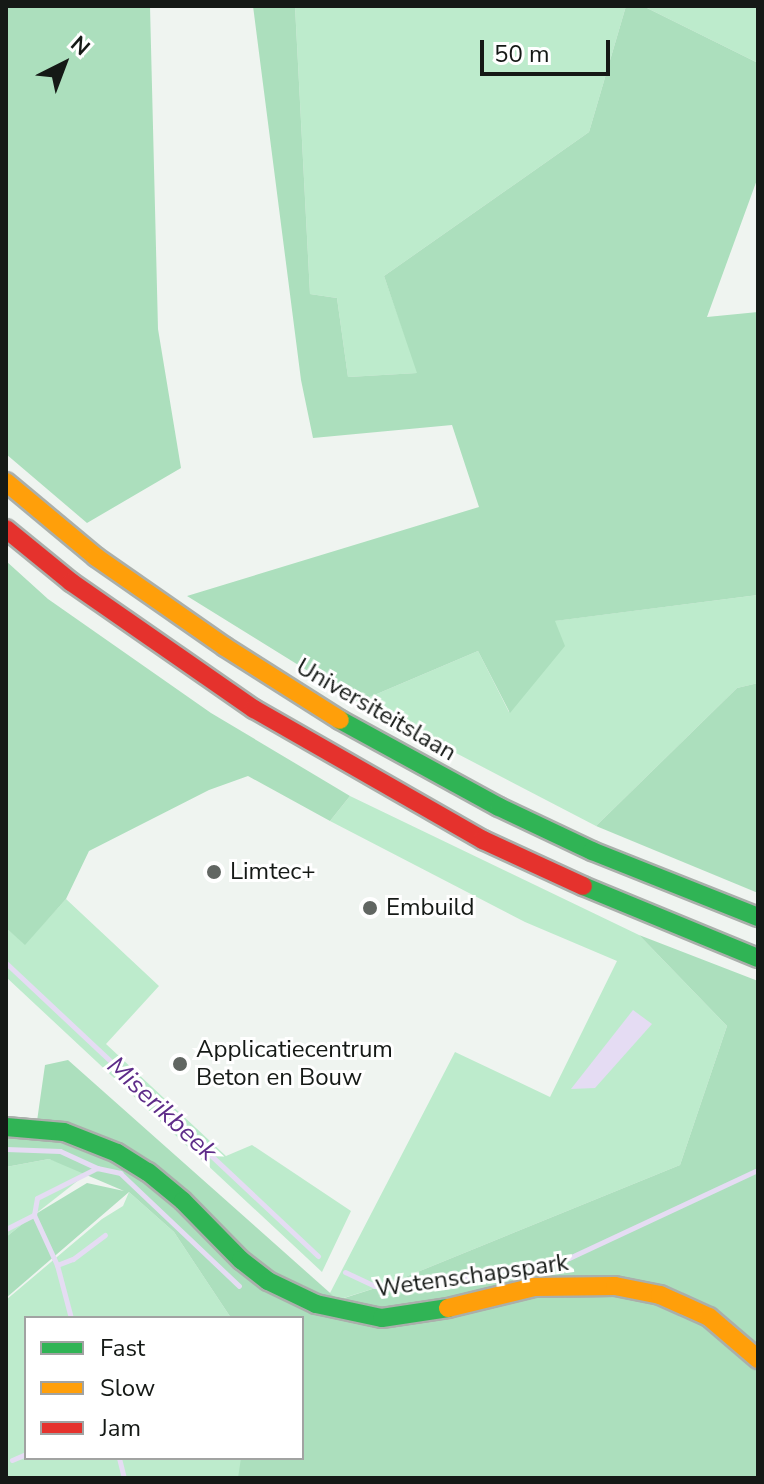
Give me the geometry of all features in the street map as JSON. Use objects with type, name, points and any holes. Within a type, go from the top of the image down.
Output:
[{"type":"main road","name":"Universiteitslaan","points":[[6,482],[96,557],[225,647],[340,720],[525,820],[606,857],[758,917]]},
{"type":"main road","points":[[6,529],[71,582],[254,709],[456,825],[582,886],[758,958]]},
{"type":"main road","name":"Wetenschapspark","points":[[6,1127],[38,1127],[88,1138],[148,1172],[183,1201],[241,1260],[268,1281],[316,1304],[382,1318],[444,1309],[534,1287],[615,1286],[660,1295],[709,1317],[758,1359]]},
{"type":"green space","points":[[6,6],[150,6],[158,329],[181,468],[87,523],[6,454]]},
{"type":"green space","points":[[253,6],[295,6],[310,294],[337,298],[348,377],[417,373],[384,276],[589,132],[626,6],[643,6],[758,63],[758,177],[707,317],[758,312],[758,595],[555,621],[565,646],[510,713],[478,651],[358,702],[187,596],[479,507],[452,425],[313,438],[301,380]]},
{"type":"green space","points":[[295,6],[626,6],[589,132],[384,276],[418,373],[348,377],[337,298],[310,294]]},
{"type":"green space","points":[[643,6],[758,6],[758,63]]},
{"type":"green space","points":[[6,561],[48,599],[211,713],[350,796],[330,821],[248,776],[209,790],[89,851],[66,899],[25,945],[6,928]]},
{"type":"green space","points":[[758,595],[758,683],[737,688],[596,826],[358,702],[478,651],[509,712],[554,621]]},
{"type":"green space","points":[[758,683],[758,893],[596,826],[737,688]]},
{"type":"green space","points":[[350,796],[639,935],[727,1026],[680,1165],[388,1284],[337,1300],[330,1293],[455,1052],[550,1097],[617,961],[525,922],[330,821]]},
{"type":"green space","points":[[66,899],[159,986],[106,1044],[226,1156],[252,1145],[351,1211],[322,1272],[6,977],[6,928],[25,944]]},
{"type":"green space","points":[[639,935],[758,981],[758,1478],[238,1478],[241,1460],[304,1460],[304,1316],[230,1316],[174,1232],[129,1192],[6,1298],[6,1237],[34,1215],[87,1183],[124,1191],[49,1159],[6,1167],[6,1128],[37,1121],[45,1065],[68,1060],[338,1300],[388,1284],[680,1165],[727,1026]]},
{"type":"green space","points":[[49,1159],[89,1172],[6,1237],[6,1167]]},
{"type":"green space","points":[[129,1192],[174,1232],[230,1316],[24,1316],[24,1460],[253,1460],[255,1478],[6,1478],[6,1300],[102,1219],[123,1206]]},
{"type":"shaded area","points":[[633,1010],[652,1024],[595,1088],[571,1089]]},
{"type":"waterway","name":"Miserikbeek","points":[[6,963],[318,1256]]},
{"type":"waterway","points":[[6,1149],[60,1151],[97,1168],[120,1173],[239,1286]]},
{"type":"waterway","points":[[70,1316],[57,1265],[34,1215],[37,1198],[97,1168]]},
{"type":"waterway","name":"Miserikbeek","points":[[548,1262],[569,1258],[758,1170]]},
{"type":"waterway","points":[[6,1229],[34,1215]]},
{"type":"waterway","points":[[57,1265],[73,1259],[105,1235]]},
{"type":"waterway","name":"Miserikbeek","points":[[345,1272],[375,1286],[410,1287],[524,1266]]},
{"type":"waterway","points":[[12,1460],[24,1455]]},
{"type":"waterway","points":[[120,1460],[124,1478]]},
{"type":"traffic: fast","points":[[340,720],[499,807],[592,851],[758,917]]},
{"type":"traffic: fast","points":[[583,886],[758,958]]},
{"type":"traffic: fast","points":[[6,1127],[64,1132],[117,1153],[148,1172],[183,1201],[241,1260],[268,1281],[316,1304],[382,1318],[448,1308]]},
{"type":"traffic: slow","points":[[6,482],[96,557],[225,647],[340,720]]},
{"type":"traffic: slow","points":[[448,1308],[534,1287],[615,1286],[660,1295],[709,1317],[758,1359]]},
{"type":"traffic: jam","points":[[6,529],[71,582],[254,709],[483,840],[583,886]]},
{"type":"place","name":"Limtec+","points":[[214,872]]},
{"type":"place","name":"Embuild","points":[[370,908]]},
{"type":"place","name":"Applicatiecentrum Beton en Bouw","points":[[180,1064]]}]
